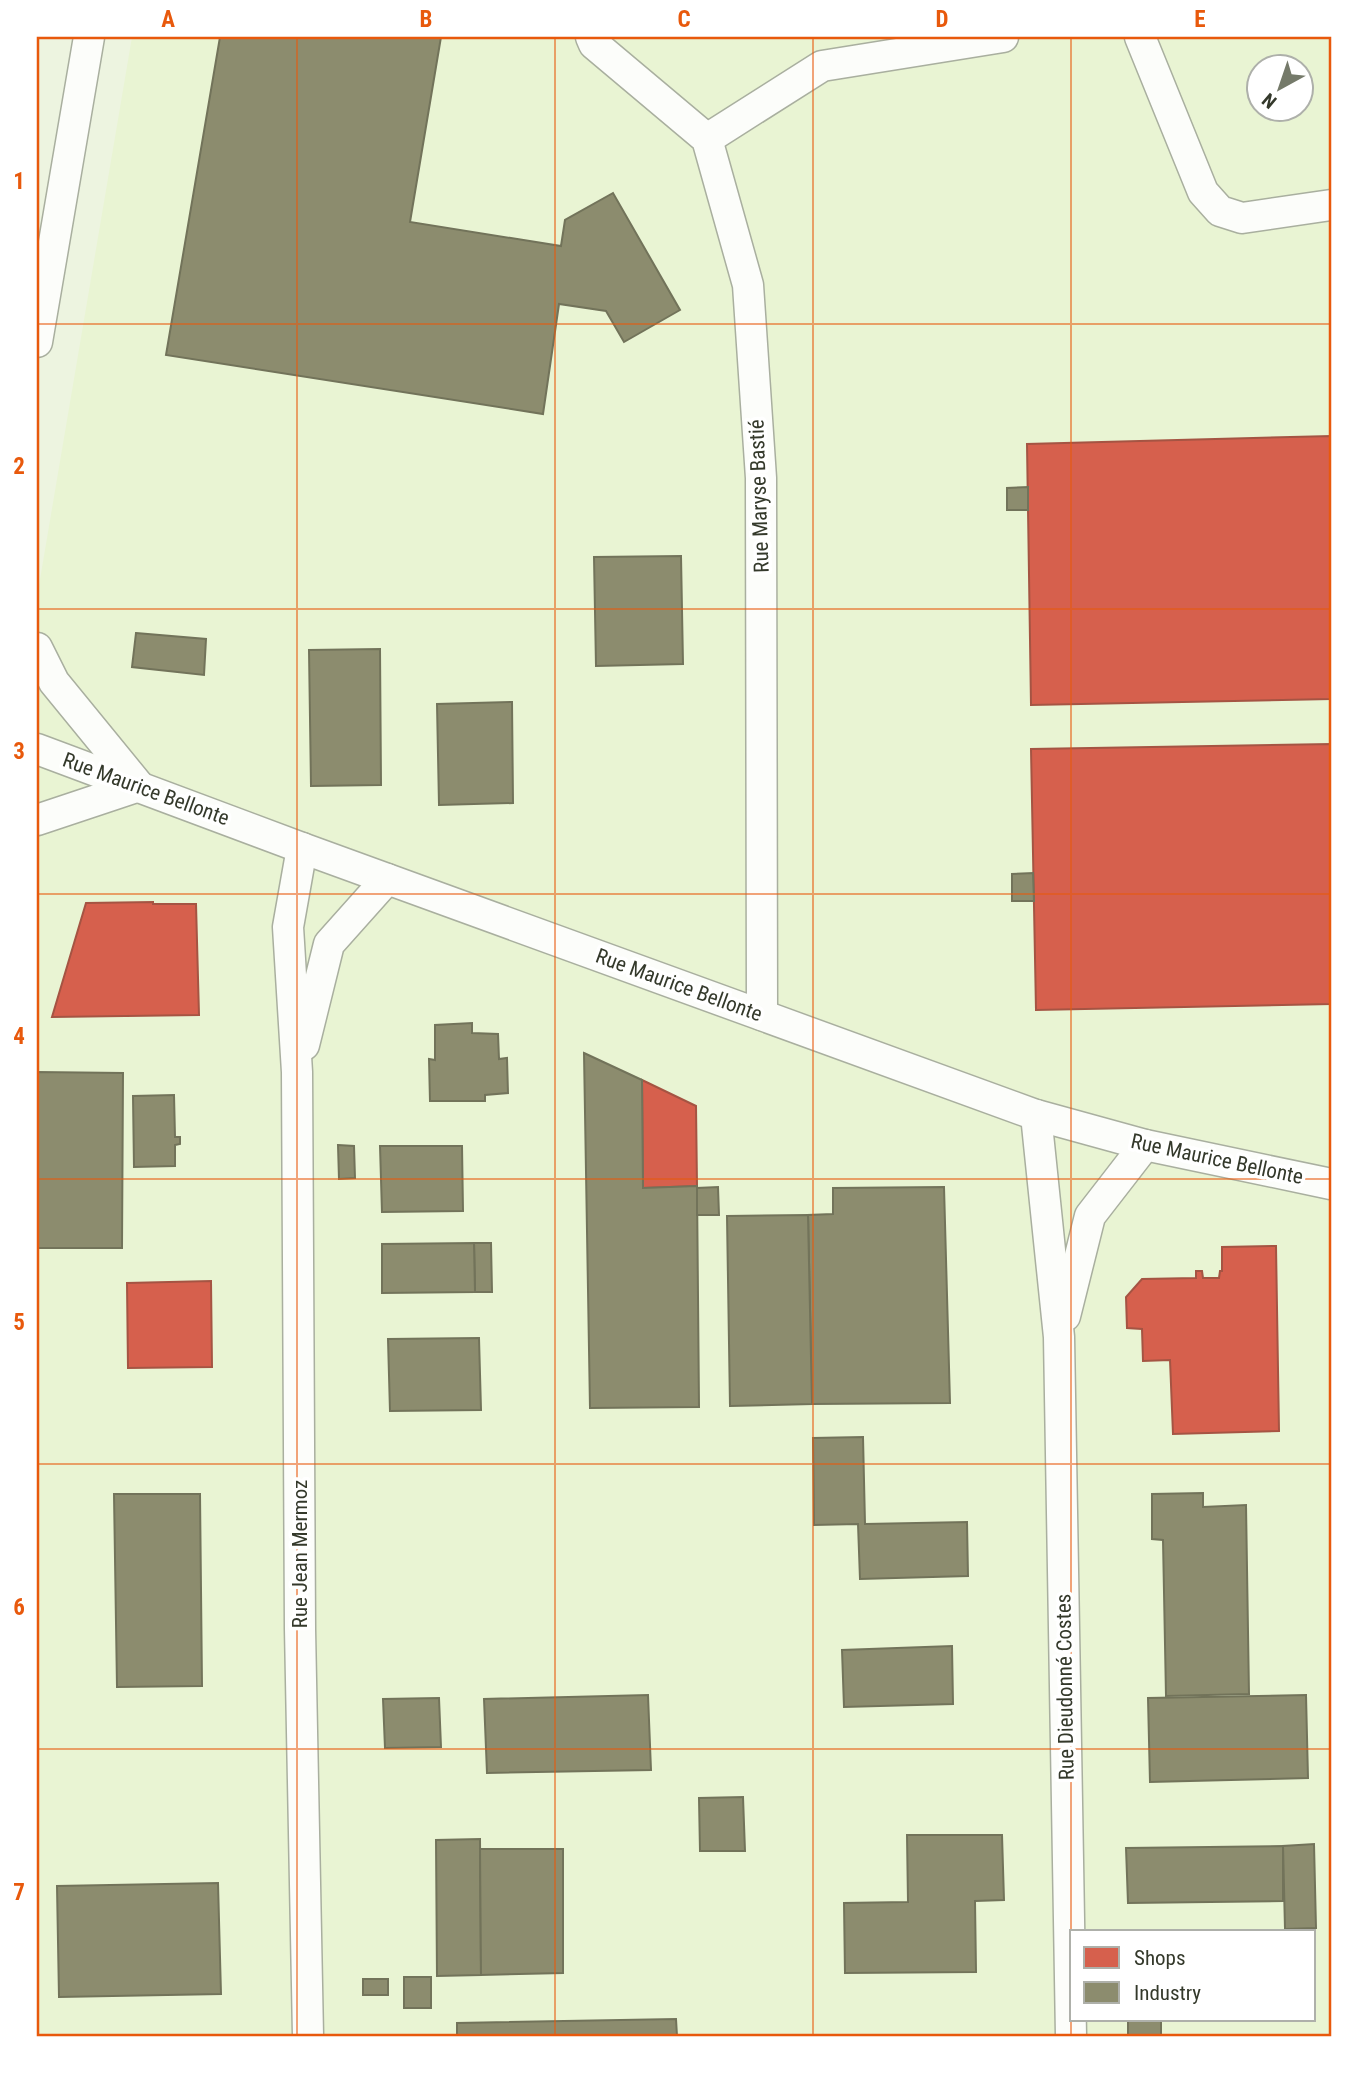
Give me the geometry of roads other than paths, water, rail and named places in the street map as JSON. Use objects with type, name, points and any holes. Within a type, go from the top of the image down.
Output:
[{"type":"street","points":[[37,342],[89,37]]},
{"type":"street","points":[[591,37],[594,44],[707,139],[822,66],[1003,37]]},
{"type":"street","points":[[1140,37],[1203,192],[1220,211],[1242,218],[1331,205]]},
{"type":"street","name":"Rue Maryse Bastié","points":[[707,139],[748,285],[761,478],[762,1015]]},
{"type":"street","points":[[37,648],[54,682],[139,786],[37,820]]},
{"type":"street","name":"Rue Maurice Bellonte","points":[[37,749],[1036,1115],[1145,1145],[1331,1184]]},
{"type":"street","name":"Rue Jean Mermoz","points":[[302,848],[288,927],[297,1072],[300,1629],[309,2036]]},
{"type":"street","name":"Rue Jean Mermoz","points":[[297,1072],[329,944],[387,879]]},
{"type":"street","name":"Rue Dieudonné Costes","points":[[1036,1115],[1059,1337],[1070,1978]]},
{"type":"street","name":"Rue Dieudonné Costes","points":[[1059,1337],[1090,1216],[1145,1145]]}]
